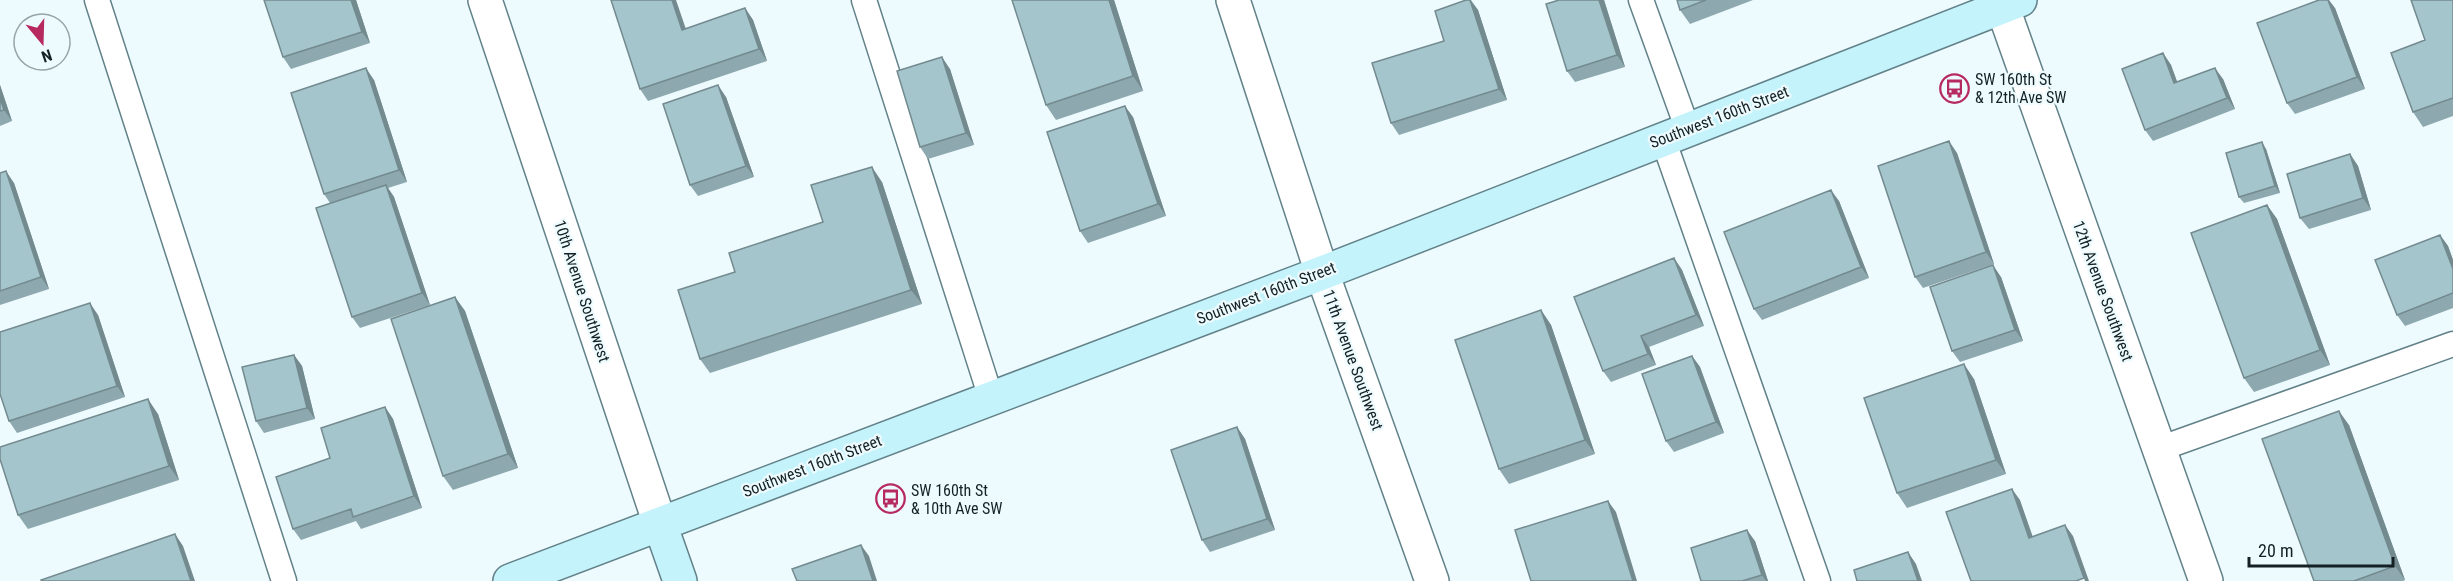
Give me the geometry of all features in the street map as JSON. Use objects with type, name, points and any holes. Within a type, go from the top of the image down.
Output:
[{"type":"street","name":"10th Avenue Southwest","points":[[486,0],[680,581]]},
{"type":"street","name":"11th Avenue Southwest","points":[[1233,0],[1322,273],[1432,581]]},
{"type":"street","name":"Southwest 160th Street","points":[[510,581],[1322,273],[2007,2]]},
{"type":"street","name":"12th Avenue Southwest","points":[[2007,2],[2206,581]]},
{"type":"lane","points":[[97,0],[284,581]]},
{"type":"lane","points":[[864,0],[991,398]]},
{"type":"lane","points":[[1641,0],[1675,134],[1818,581]]},
{"type":"lane","points":[[2159,449],[2453,344]]},
{"type":"building","points":[[264,0],[351,0],[362,32],[283,57]]},
{"type":"building","points":[[611,0],[672,0],[682,30],[745,8],[759,49],[640,89]]},
{"type":"building","points":[[1012,0],[1109,0],[1133,76],[1046,105]]},
{"type":"building","points":[[1470,0],[1499,89],[1391,123],[1372,63],[1444,41],[1435,11]]},
{"type":"building","points":[[1559,0],[1599,0],[1617,55],[1567,71],[1546,4]]},
{"type":"building","points":[[1677,0],[1706,0],[1680,10]]},
{"type":"building","points":[[2319,0],[2328,0],[2357,77],[2287,103],[2257,23]]},
{"type":"building","points":[[2411,0],[2453,0],[2453,98],[2413,112],[2391,53],[2425,40]]},
{"type":"building","points":[[2163,53],[2174,83],[2215,68],[2227,98],[2145,130],[2122,69]]},
{"type":"building","points":[[942,57],[966,133],[920,147],[897,71]]},
{"type":"building","points":[[366,68],[399,170],[324,194],[291,93]]},
{"type":"building","points":[[718,85],[746,166],[690,185],[663,104]]},
{"type":"building","points":[[0,98],[4,110],[0,111]]},
{"type":"building","points":[[1125,106],[1158,204],[1080,231],[1047,132]]},
{"type":"building","points":[[1949,141],[1986,252],[1915,277],[1878,166]]},
{"type":"building","points":[[2262,142],[2275,186],[2239,197],[2226,153]]},
{"type":"building","points":[[2350,154],[2363,198],[2300,218],[2287,174]]},
{"type":"building","points":[[872,167],[911,290],[700,359],[678,290],[735,272],[729,253],[823,222],[811,185]]},
{"type":"building","points":[[6,171],[41,277],[0,291],[0,173]]},
{"type":"building","points":[[386,185],[422,293],[352,317],[316,208]]},
{"type":"building","points":[[1831,190],[1861,267],[1754,309],[1724,232]]},
{"type":"building","points":[[2267,205],[2320,350],[2244,378],[2191,233]]},
{"type":"building","points":[[2440,235],[2453,269],[2453,293],[2397,315],[2375,260]]},
{"type":"building","points":[[1674,258],[1696,315],[1641,336],[1648,354],[1603,371],[1574,297]]},
{"type":"building","points":[[1993,265],[2015,330],[1952,351],[1930,287]]},
{"type":"building","points":[[455,297],[508,454],[443,476],[391,319]]},
{"type":"building","points":[[90,303],[117,386],[9,421],[0,394],[0,332]]},
{"type":"building","points":[[1541,310],[1585,440],[1499,469],[1455,340]]},
{"type":"building","points":[[294,355],[307,408],[256,421],[242,367]]},
{"type":"building","points":[[1692,356],[1716,422],[1666,441],[1642,374]]},
{"type":"building","points":[[1964,364],[1996,460],[1897,493],[1864,398]]},
{"type":"building","points":[[148,399],[169,466],[18,515],[0,459],[0,447]]},
{"type":"building","points":[[385,407],[414,496],[353,517],[351,509],[293,529],[276,477],[330,458],[321,428]]},
{"type":"building","points":[[2339,411],[2395,566],[2354,581],[2314,581],[2262,439]]},
{"type":"building","points":[[1237,427],[1267,519],[1202,540],[1171,450]]},
{"type":"building","points":[[2012,489],[2029,538],[2065,525],[2084,578],[2076,581],[1971,581],[1946,512]]},
{"type":"building","points":[[1608,501],[1633,581],[1531,581],[1515,530]]},
{"type":"building","points":[[1747,530],[1762,575],[1742,581],[1701,581],[1691,548]]},
{"type":"building","points":[[175,534],[191,581],[41,580]]},
{"type":"building","points":[[861,545],[873,581],[797,581],[792,569]]},
{"type":"building","points":[[1908,552],[1918,581],[1857,581],[1854,570]]},
{"type":"place","name":"SW 160th St & 12th Ave SW","points":[[1954,88]]},
{"type":"place","name":"SW 160th St & 10th Ave SW","points":[[890,499]]}]
